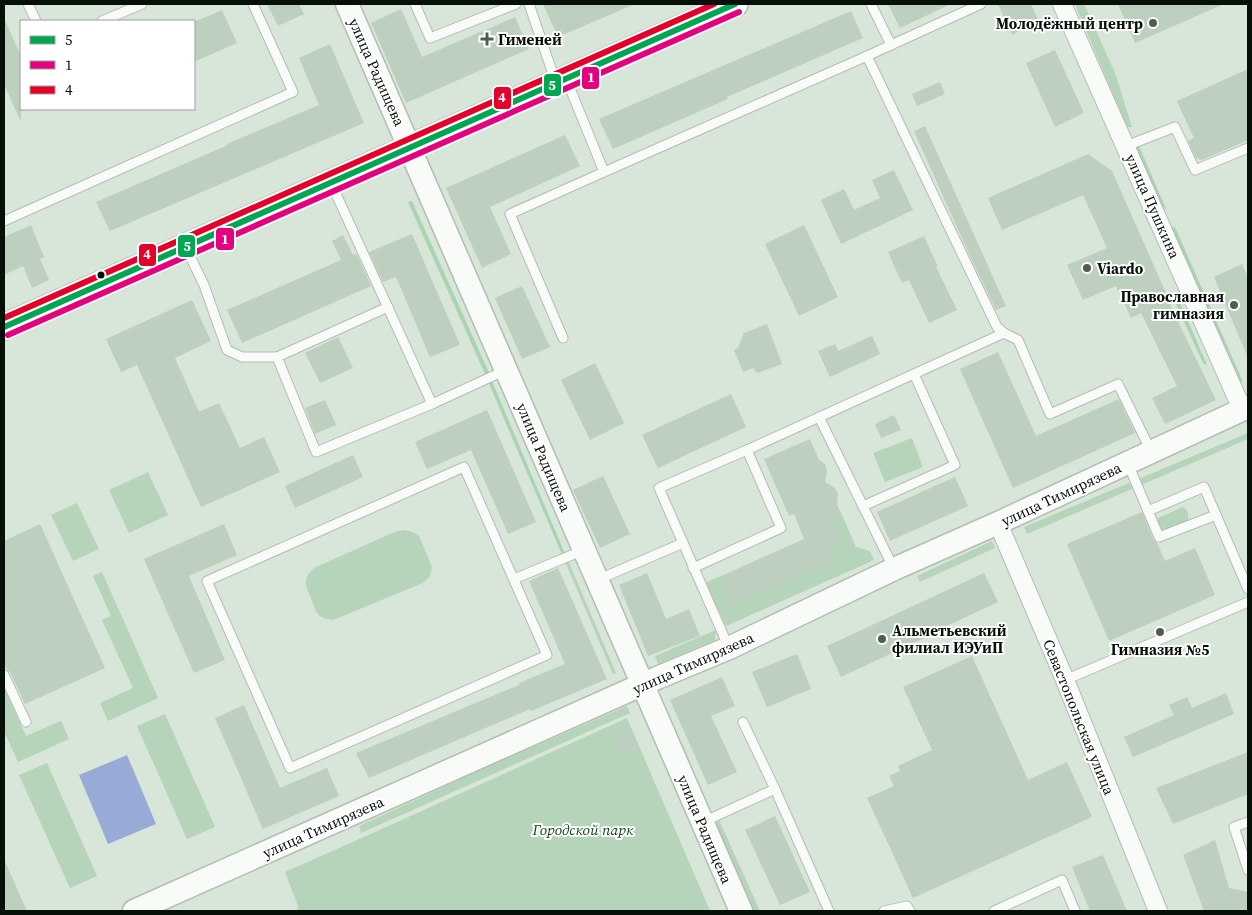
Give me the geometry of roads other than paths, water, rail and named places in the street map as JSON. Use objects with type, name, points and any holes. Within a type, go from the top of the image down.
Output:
[{"type":"main road","points":[[4,327],[735,4]]},
{"type":"street","name":"улица Радищева","points":[[347,4],[741,911]]},
{"type":"street","name":"улица Пушкина","points":[[1062,4],[1245,408]]},
{"type":"street","name":"улица Тимирязева","points":[[134,911],[729,648],[894,569],[998,524],[1245,408]]},
{"type":"street","name":"Севастопольская улица","points":[[998,524],[1066,680],[1158,911]]},
{"type":"lane","points":[[28,4],[36,20]]},
{"type":"lane","points":[[104,20],[142,4]]},
{"type":"lane","points":[[4,221],[293,92],[252,4]]},
{"type":"lane","points":[[415,4],[430,38],[516,4]]},
{"type":"lane","points":[[529,4],[561,81],[604,172]]},
{"type":"lane","points":[[871,4],[891,45]]},
{"type":"lane","points":[[564,338],[510,214],[981,4]]},
{"type":"lane","points":[[867,56],[997,327],[1018,340],[1050,414],[1118,384],[1151,452]]},
{"type":"lane","points":[[1126,146],[1175,127],[1195,170],[1248,148]]},
{"type":"lane","points":[[330,183],[432,404]]},
{"type":"lane","points":[[186,247],[204,285],[227,350],[242,357],[277,357],[388,307]]},
{"type":"lane","points":[[729,648],[659,488],[1004,333]]},
{"type":"lane","points":[[277,357],[316,452],[432,404],[506,370]]},
{"type":"lane","points":[[863,506],[955,465],[914,374]]},
{"type":"lane","points":[[819,417],[894,569]]},
{"type":"lane","points":[[694,568],[781,528],[747,450]]},
{"type":"lane","points":[[1128,464],[1159,537],[1216,515]]},
{"type":"lane","points":[[464,467],[514,579],[547,655],[290,768],[207,581],[464,467]]},
{"type":"lane","points":[[1148,511],[1204,487],[1248,589]]},
{"type":"lane","points":[[597,580],[683,542]]},
{"type":"lane","points":[[514,579],[584,550]]},
{"type":"lane","points":[[1066,680],[1248,602]]},
{"type":"lane","points":[[4,675],[26,722]]},
{"type":"lane","points":[[743,722],[829,911]]},
{"type":"lane","points":[[702,822],[775,790]]},
{"type":"lane","points":[[1248,822],[1234,828],[1248,870]]},
{"type":"lane","points":[[994,911],[1062,880],[1075,911]]},
{"type":"lane","points":[[884,911],[908,906],[910,911]]},
{"type":"water","points":[[127,755],[156,824],[108,844],[79,775]]},
{"type":"place","name":"Молодёжный центр","points":[[1153,23]]},
{"type":"place","name":"Гименей","points":[[487,39]]},
{"type":"place","name":"Viardo","points":[[1087,268]]},
{"type":"place","name":"Православная гимназия","points":[[1234,305]]},
{"type":"place","name":"Гимназия №5","points":[[1160,632]]},
{"type":"place","name":"Альметьевский филиал ИЭУиП","points":[[882,639]]},
{"type":"park label","name":"Городской парк","points":[[583,829]]}]
